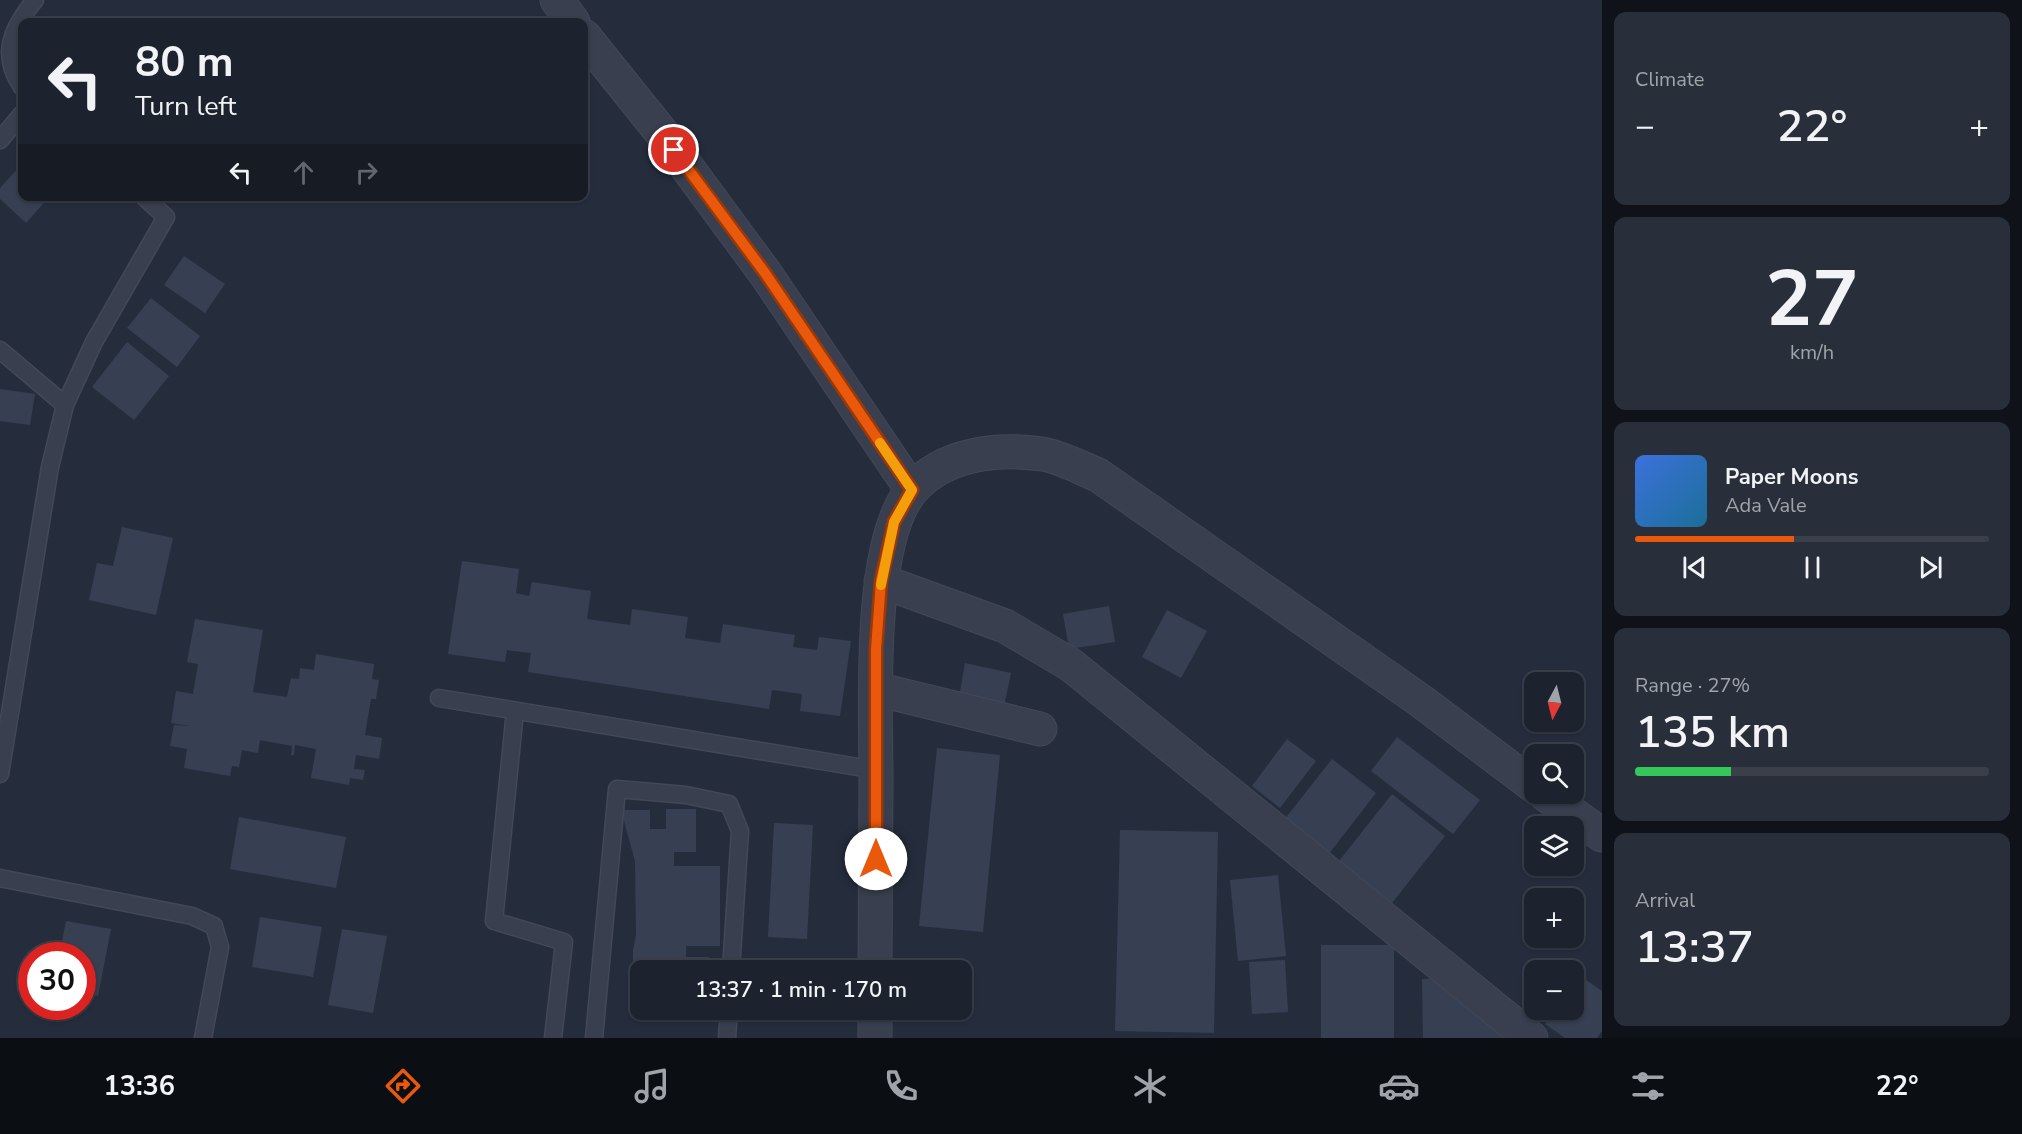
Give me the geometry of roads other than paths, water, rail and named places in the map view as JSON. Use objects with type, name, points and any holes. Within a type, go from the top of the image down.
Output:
[{"type":"street","points":[[557,0],[570,18]]},
{"type":"street","points":[[588,41],[661,132],[765,273],[912,490]]},
{"type":"street","points":[[875,960],[876,688],[881,581],[894,522],[912,490],[939,469],[981,452],[1044,454],[1098,475],[1421,701],[1524,778]]},
{"type":"street","points":[[881,581],[1005,626],[1071,665],[1531,1038]]},
{"type":"street","points":[[876,688],[1040,729]]},
{"type":"street","points":[[1559,804],[1602,835]]},
{"type":"street","points":[[875,1020],[875,1038]]},
{"type":"lane","points":[[20,18],[35,0]]},
{"type":"lane","points":[[18,21],[3,55],[6,69],[18,82]]},
{"type":"lane","points":[[0,140],[18,119]]},
{"type":"lane","points":[[0,774],[50,467],[65,405],[94,342],[166,217],[148,201]]},
{"type":"lane","points":[[0,350],[65,405]]},
{"type":"lane","points":[[439,698],[876,770]]},
{"type":"lane","points":[[515,711],[494,921],[564,942],[553,1038]]},
{"type":"lane","points":[[594,1038],[617,789],[686,795],[729,804],[740,831],[732,960]]},
{"type":"lane","points":[[0,878],[192,916],[214,926],[220,947],[203,1038]]},
{"type":"lane","points":[[727,1038],[728,1020]]}]
